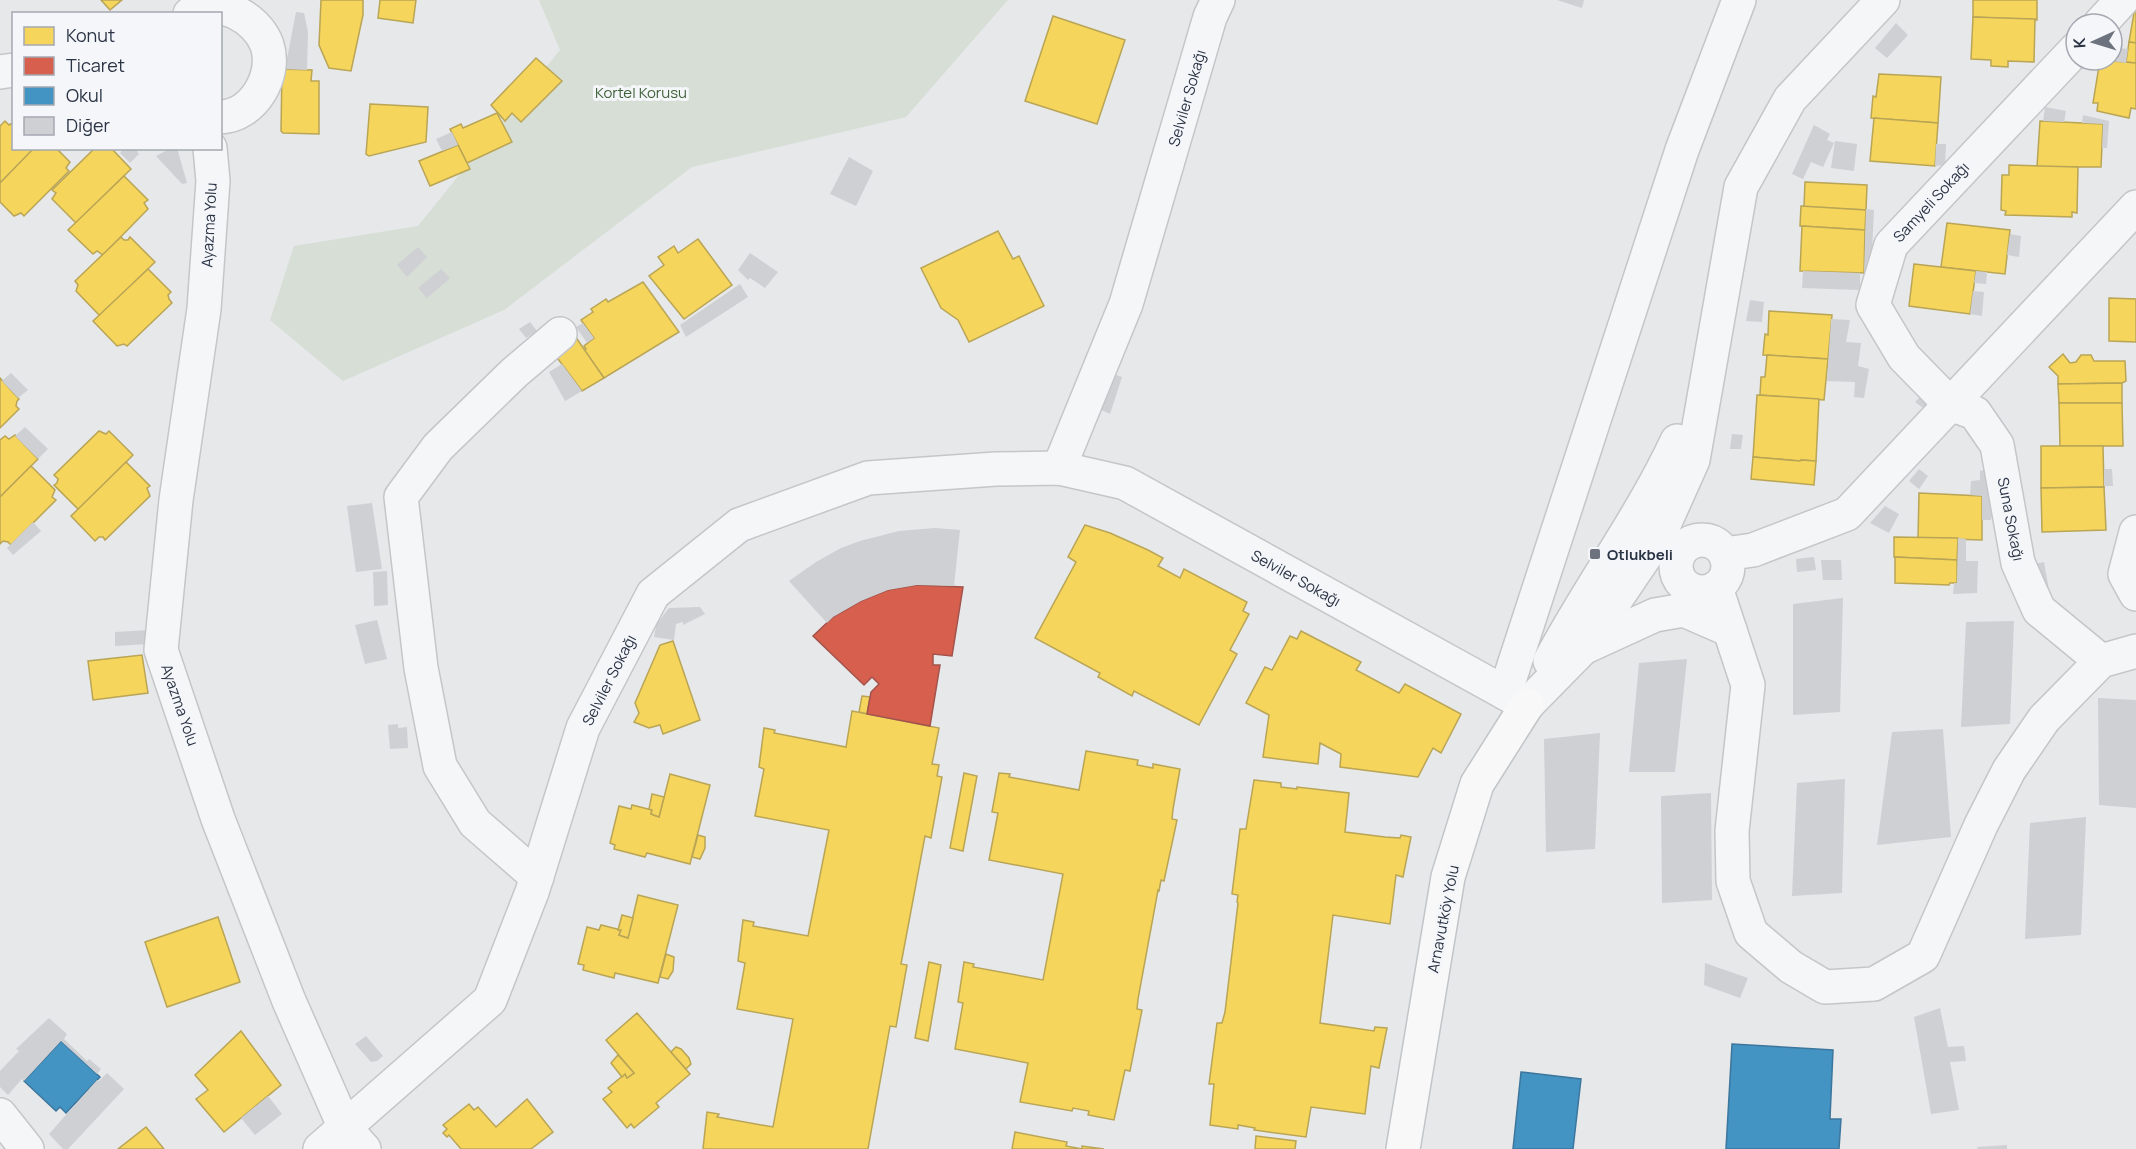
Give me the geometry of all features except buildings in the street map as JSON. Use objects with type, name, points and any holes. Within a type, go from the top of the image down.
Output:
[{"type":"main road","name":"Arnavutköy Yolu","points":[[1403,1149],[1448,877],[1477,784],[1516,699]]},
{"type":"street","name":"Selviler Sokağı","points":[[1059,468],[1126,304],[1210,17],[1218,0]]},
{"type":"street","points":[[1516,699],[1682,150],[1738,0]]},
{"type":"street","points":[[1583,648],[1693,460],[1741,187],[1790,99],[1883,0]]},
{"type":"street","points":[[2111,12],[2122,0]]},
{"type":"street","points":[[196,12],[208,8],[252,9],[267,45],[269,65],[262,89],[251,104],[235,114],[222,117]]},
{"type":"street","name":"Samyeli Sokağı","points":[[1950,404],[1904,357],[1874,304],[1891,245],[2064,62]]},
{"type":"street","name":"Ayazma Yolu","points":[[210,150],[213,181],[204,309],[176,501],[161,650],[222,830],[289,1001],[355,1138]]},
{"type":"street","points":[[1647,536],[1713,547],[1753,550],[1847,514],[2136,207]]},
{"type":"street","points":[[537,877],[475,824],[440,766],[421,668],[401,497],[438,447],[514,373],[560,334]]},
{"type":"street","name":"Suna Sokağı","points":[[1950,404],[1975,413],[1997,445],[2018,563],[2039,610],[2101,661]]},
{"type":"street","name":"Selviler Sokağı","points":[[320,1149],[355,1138],[490,1000],[537,877],[583,728],[653,594],[739,525],[868,478],[996,469],[1059,468],[1125,483],[1516,699]]},
{"type":"street","points":[[2136,532],[2126,574],[2136,594]]},
{"type":"street","points":[[1516,699],[1561,640],[1647,536]]},
{"type":"street","points":[[1647,536],[1701,587],[1730,630],[1748,685],[1732,831],[1733,881],[1751,933],[1791,967],[1825,987],[1874,984],[1923,956],[1981,825],[2009,770],[2044,719],[2101,661],[2136,651]]},
{"type":"street","points":[[1692,542],[1713,547],[1728,569],[1726,577],[1701,587],[1680,579],[1677,571],[1677,562],[1685,547],[1692,542]]},
{"type":"street","points":[[1516,699],[1583,648],[1655,615],[1684,610],[1730,630]]},
{"type":"street","points":[[0,1115],[27,1149]]},
{"type":"green space","name":"Kortel Korusu","points":[[539,0],[1008,0],[906,117],[692,167],[504,310],[343,381],[270,320],[294,246],[418,226],[560,50]]},
{"type":"place","name":"Otlukbeli","points":[[1595,554]]}]
